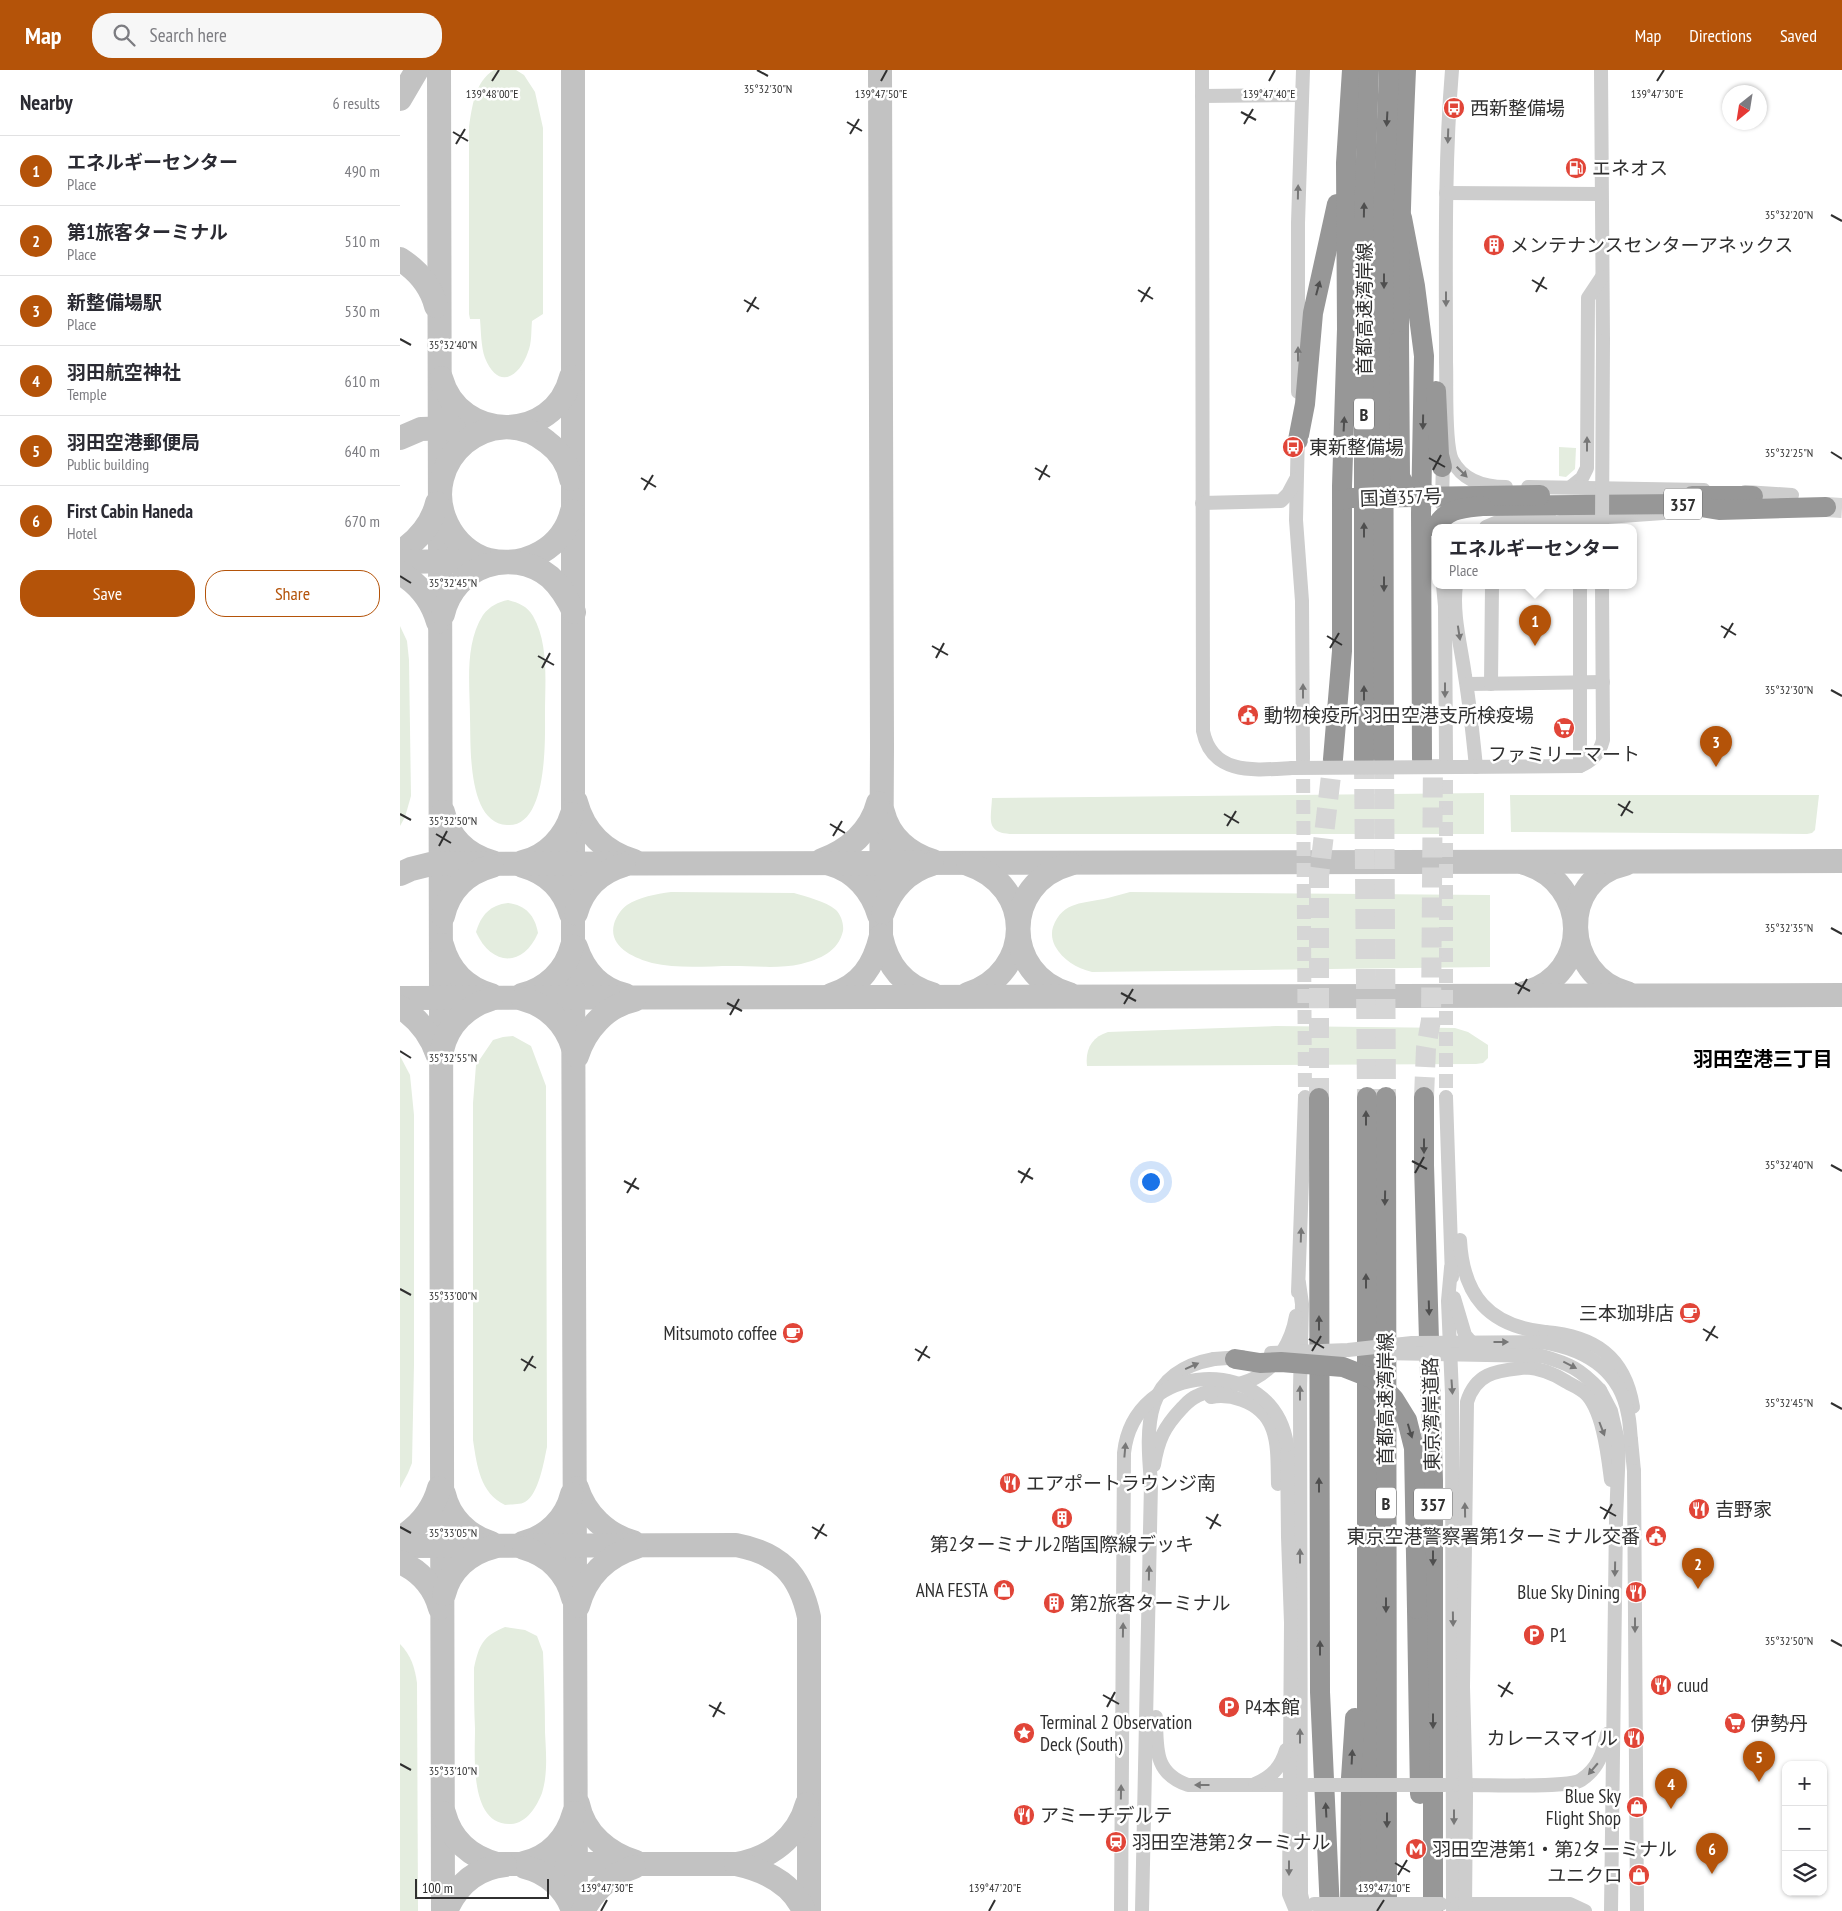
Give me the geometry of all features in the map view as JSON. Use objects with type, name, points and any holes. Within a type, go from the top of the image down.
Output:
[{"type":"highway","points":[[1333,759],[1342,651],[1342,500],[1347,338],[1346,163],[1352,70]]},
{"type":"highway","name":"首都高速湾岸線","points":[[1370,70],[1364,219],[1374,759],[1383,220],[1389,70]]},
{"type":"highway","points":[[1406,70],[1402,218],[1399,252],[1400,476],[1405,485],[1413,491],[1452,496]]},
{"type":"highway","points":[[1298,440],[1305,404],[1313,313],[1346,163]]},
{"type":"highway","points":[[1402,218],[1415,286],[1424,364],[1421,513],[1434,759]]},
{"type":"highway","points":[[1415,286],[1423,305],[1434,355],[1442,467]]},
{"type":"highway","name":"国道357号","points":[[1342,500],[1352,498],[1430,498],[1452,496],[1540,500],[1682,504],[1719,510],[1826,501],[1792,495],[1540,500],[1484,506],[1462,504],[1352,504],[1342,500]]},
{"type":"highway","name":"357","points":[[1439,524],[1449,512],[1462,508],[1484,506]]},
{"type":"highway","name":"357","points":[[1434,759],[1435,589]]},
{"type":"highway","name":"首都高速湾岸線","points":[[1367,1911],[1366,1470],[1376,1097],[1388,1910]]},
{"type":"highway","name":"東京湾岸道路","points":[[1424,1097],[1424,1165],[1433,1481],[1448,1908]]},
{"type":"highway","points":[[1309,1908],[1320,1692],[1312,1098]]},
{"type":"highway","points":[[1235,1359],[1260,1363],[1281,1362],[1343,1367],[1371,1378],[1382,1386],[1394,1399],[1407,1420],[1414,1448],[1420,1776],[1448,1908]]},
{"type":"highway","points":[[1350,1911],[1351,1778],[1356,1694],[1356,1539],[1366,1470]]},
{"type":"street","points":[[1202,70],[1203,723],[1207,746],[1215,757],[1236,768],[1580,766],[1595,757],[1601,748],[1603,740],[1602,589]]},
{"type":"street","points":[[1303,70],[1298,223],[1296,520],[1302,601],[1303,758]]},
{"type":"street","points":[[1452,70],[1446,193],[1446,393],[1449,452],[1455,464],[1466,476],[1479,484],[1495,487],[1572,486],[1683,489],[1792,495]]},
{"type":"street","points":[[1601,70],[1602,524]]},
{"type":"street","points":[[1202,96],[1301,95]]},
{"type":"street","points":[[1446,193],[1601,194]]},
{"type":"street","points":[[1572,486],[1582,478],[1588,468],[1588,298],[1602,277]]},
{"type":"street","points":[[1442,524],[1442,467],[1446,393]]},
{"type":"street","points":[[1202,505],[1281,501],[1293,488],[1297,476]]},
{"type":"street","points":[[1202,505],[1281,508],[1296,520]]},
{"type":"street","points":[[1548,524],[1580,519],[1719,510]]},
{"type":"street","points":[[1493,524],[1505,519],[1566,515],[1580,519]]},
{"type":"street","points":[[1443,589],[1445,606]]},
{"type":"street","points":[[1434,759],[1447,589]]},
{"type":"street","points":[[1455,589],[1454,598],[1467,684],[1476,767]]},
{"type":"street","points":[[1492,589],[1492,684]]},
{"type":"street","points":[[1580,589],[1580,766]]},
{"type":"street","points":[[1467,684],[1603,682]]},
{"type":"street","points":[[1151,1484],[1160,1439],[1167,1424],[1182,1408],[1199,1395],[1253,1379],[1267,1370],[1290,1338],[1296,1316],[1299,1284],[1312,1098]]},
{"type":"street","points":[[1616,1520],[1606,1439],[1593,1406],[1585,1392],[1559,1376],[1530,1367],[1497,1362],[1483,1354],[1465,1335],[1454,1304],[1446,1104],[1454,1157],[1461,1258],[1469,1284],[1480,1302],[1496,1316],[1518,1328],[1581,1337],[1613,1359],[1621,1370],[1631,1395],[1634,1412],[1631,1440]]},
{"type":"street","points":[[1448,1908],[1455,1785],[1452,1394],[1448,1301],[1452,1268]]},
{"type":"street","points":[[1299,1284],[1302,1304],[1299,1785],[1289,1894],[1309,1908],[1448,1908],[1504,1904],[1570,1904],[1580,1907],[1585,1911]]},
{"type":"street","points":[[1142,1911],[1142,1837],[1151,1484],[1148,1434],[1152,1411],[1158,1396],[1169,1380],[1189,1366],[1214,1359],[1235,1359],[1255,1354],[1348,1350],[1412,1342],[1543,1342],[1567,1347],[1590,1357],[1613,1380],[1624,1400],[1628,1414],[1634,1493],[1637,1911]]},
{"type":"street","points":[[1348,1350],[1413,1354],[1542,1356],[1567,1363],[1586,1375],[1600,1390],[1611,1411],[1619,1445],[1616,1520],[1611,1911]]},
{"type":"street","points":[[1496,1784],[1485,1780],[1478,1774],[1468,1762],[1465,1751],[1463,1687],[1467,1402],[1469,1395],[1478,1382],[1491,1373],[1530,1367]]},
{"type":"street","points":[[1121,1911],[1124,1454],[1128,1430],[1142,1408],[1151,1398],[1176,1384],[1192,1381],[1217,1381],[1244,1386],[1265,1400],[1280,1420],[1285,1432],[1287,1446],[1291,1623],[1289,1742],[1299,1785]]},
{"type":"street","points":[[1182,1408],[1200,1400],[1222,1395],[1248,1403],[1260,1410],[1270,1423],[1275,1435],[1279,1506],[1288,1536]]},
{"type":"street","points":[[1148,1657],[1155,1697],[1157,1755],[1166,1772],[1173,1779],[1188,1785],[1561,1784],[1579,1781],[1592,1772],[1600,1760],[1604,1750],[1613,1707]]},
{"type":"street","points":[[1251,1785],[1269,1777],[1276,1771],[1289,1742]]},
{"type":"street","points":[[1455,1785],[1465,1751]]},
{"type":"street","points":[[1487,1911],[1504,1904]]},
{"type":"shaded area","points":[[494,70],[516,70],[524,75],[535,92],[543,128],[543,314],[532,321],[531,341],[524,361],[514,374],[508,377],[496,374],[490,368],[485,358],[482,344],[480,319],[470,319],[469,314],[469,127],[473,103],[482,81]]},
{"type":"shaded area","points":[[1559,447],[1576,448],[1575,469],[1566,477],[1559,476]]},
{"type":"shaded area","points":[[508,600],[528,610],[533,616],[542,639],[545,663],[545,742],[544,761],[537,798],[530,812],[520,822],[507,825],[494,821],[484,811],[478,798],[472,764],[469,666],[473,639],[483,615],[488,609],[498,603]]},
{"type":"shaded area","points":[[400,626],[407,641],[409,660],[411,796],[405,817],[400,826]]},
{"type":"shaded area","points":[[1484,793],[1484,834],[1013,834],[998,831],[994,828],[991,819],[992,798]]},
{"type":"shaded area","points":[[1510,795],[1819,795],[1815,830],[1807,834],[1511,832]]},
{"type":"shaded area","points":[[671,892],[794,893],[821,902],[836,910],[842,920],[843,931],[837,944],[827,954],[801,964],[784,966],[672,966],[652,963],[630,955],[615,939],[613,932],[617,916],[627,905],[637,900]]},
{"type":"shaded area","points":[[1130,892],[1490,895],[1490,967],[1092,972],[1075,966],[1062,955],[1055,946],[1052,934],[1057,918],[1062,912],[1075,905]]},
{"type":"shaded area","points":[[508,903],[520,906],[529,912],[535,921],[538,933],[532,944],[524,952],[516,957],[507,958],[498,956],[490,951],[482,943],[476,932],[487,912],[496,906]]},
{"type":"shaded area","points":[[1276,1026],[1455,1028],[1468,1032],[1488,1045],[1488,1058],[1483,1063],[1476,1064],[1087,1066],[1087,1054],[1094,1040],[1108,1032]]},
{"type":"shaded area","points":[[513,1036],[531,1046],[546,1086],[547,1447],[540,1477],[530,1498],[523,1503],[505,1505],[490,1493],[481,1478],[473,1440],[473,1103],[476,1065],[493,1040]]},
{"type":"shaded area","points":[[400,1056],[410,1075],[414,1115],[414,1364],[412,1463],[400,1488]]},
{"type":"shaded area","points":[[505,1627],[525,1630],[537,1636],[543,1652],[544,1682],[546,1763],[544,1786],[540,1798],[531,1813],[522,1821],[511,1824],[497,1822],[488,1814],[481,1802],[475,1771],[474,1668],[483,1642],[492,1634]]},
{"type":"shaded area","points":[[400,1644],[412,1662],[417,1683],[418,1911],[400,1911]]},
{"type":"taxiway","points":[[400,99],[417,70]]},
{"type":"taxiway","points":[[439,70],[443,1911]]},
{"type":"taxiway","points":[[573,70],[576,1911]]},
{"type":"taxiway","points":[[880,70],[881,936],[887,956],[898,973],[913,986],[932,994]]},
{"type":"taxiway","points":[[400,259],[412,268],[427,285],[436,306]]},
{"type":"taxiway","points":[[441,378],[451,399],[467,415],[486,424],[506,427],[527,424],[546,415],[561,399],[571,377]]},
{"type":"taxiway","points":[[571,479],[568,468],[562,458],[547,442],[525,430],[504,427],[483,432],[465,443],[451,459],[442,478],[440,501],[447,524],[454,536],[464,547],[482,558],[503,562],[529,558],[552,545],[567,524],[572,511]]},
{"type":"taxiway","points":[[400,438],[421,429],[454,428]]},
{"type":"taxiway","points":[[400,552],[413,542],[428,525],[437,503]]},
{"type":"taxiway","points":[[400,562],[456,561]]},
{"type":"taxiway","points":[[443,614],[449,597],[471,573],[486,566],[502,562],[518,563],[535,568],[550,577],[564,593],[574,612]]},
{"type":"taxiway","points":[[400,573],[413,582],[424,594],[438,622]]},
{"type":"taxiway","points":[[576,802],[584,823],[597,839],[614,852],[634,861]]},
{"type":"taxiway","points":[[822,860],[841,851],[857,839],[870,822],[878,803]]},
{"type":"taxiway","points":[[443,812],[450,830],[460,844],[475,855],[492,862]]},
{"type":"taxiway","points":[[883,812],[890,829],[901,843],[916,854],[933,861]]},
{"type":"taxiway","points":[[523,862],[540,855],[554,844],[565,830],[572,814]]},
{"type":"taxiway","points":[[400,874],[431,864],[1842,861]]},
{"type":"taxiway","points":[[1524,863],[1546,873],[1562,889],[1572,908],[1575,928],[1572,949],[1563,968],[1547,983],[1524,993]]},
{"type":"taxiway","points":[[830,864],[839,867],[861,883],[872,898],[879,915]]},
{"type":"taxiway","points":[[883,912],[891,896],[908,876],[932,864]]},
{"type":"taxiway","points":[[968,864],[990,875],[1006,890],[1015,909],[1018,929],[1015,949],[1005,968],[990,983],[968,994]]},
{"type":"taxiway","points":[[1069,994],[1047,984],[1031,968],[1022,950],[1019,929],[1022,908],[1031,890],[1047,874],[1070,864]]},
{"type":"taxiway","points":[[1625,864],[1603,873],[1587,888],[1579,907],[1576,928],[1580,949],[1590,968],[1605,983],[1627,993]]},
{"type":"taxiway","points":[[576,913],[583,896],[594,882],[607,872],[624,865]]},
{"type":"taxiway","points":[[443,916],[450,898],[460,884],[475,873],[492,866]]},
{"type":"taxiway","points":[[523,866],[540,873],[554,883],[564,897],[571,914]]},
{"type":"taxiway","points":[[831,995],[850,986],[865,973],[874,956],[881,936]]},
{"type":"taxiway","points":[[442,945],[449,962],[460,977],[474,988],[491,995]]},
{"type":"taxiway","points":[[522,995],[539,988],[554,978],[565,963],[572,946]]},
{"type":"taxiway","points":[[576,947],[579,956],[594,978],[608,988],[625,995]]},
{"type":"taxiway","points":[[400,998],[1842,995]]},
{"type":"taxiway","points":[[442,1050],[449,1032],[460,1017],[474,1006],[491,999]]},
{"type":"taxiway","points":[[523,999],[548,1011],[566,1031],[573,1048]]},
{"type":"taxiway","points":[[577,1056],[585,1037],[598,1020],[614,1008],[634,1000]]},
{"type":"taxiway","points":[[400,1007],[424,1028],[438,1056]]},
{"type":"taxiway","points":[[400,1538],[425,1517],[439,1488]]},
{"type":"taxiway","points":[[577,1488],[585,1506],[598,1522],[614,1534],[633,1542]]},
{"type":"taxiway","points":[[444,1494],[455,1518],[475,1536],[491,1543]]},
{"type":"taxiway","points":[[523,1543],[540,1536],[554,1526],[565,1511],[572,1494]]},
{"type":"taxiway","points":[[400,1546],[736,1545],[764,1554],[776,1560],[785,1568],[800,1589],[809,1617],[809,1911]]},
{"type":"taxiway","points":[[444,1594],[451,1577],[462,1564],[476,1554],[493,1547]]},
{"type":"taxiway","points":[[578,1606],[586,1585],[599,1569],[616,1556],[636,1547]]},
{"type":"taxiway","points":[[524,1548],[541,1555],[556,1566],[566,1581],[573,1598]]},
{"type":"taxiway","points":[[400,1562],[414,1570],[425,1580],[434,1593],[440,1608]]},
{"type":"taxiway","points":[[578,1804],[586,1825],[599,1841],[616,1854],[636,1862]]},
{"type":"taxiway","points":[[736,1864],[760,1857],[771,1852],[781,1844],[797,1827],[807,1804]]},
{"type":"taxiway","points":[[444,1813],[447,1823],[463,1846],[479,1857],[497,1864],[740,1864]]},
{"type":"taxiway","points":[[524,1863],[542,1856],[556,1845],[567,1831],[574,1813]]},
{"type":"taxiway","points":[[736,1864],[767,1874],[785,1885],[799,1901],[804,1911]]},
{"type":"taxiway","points":[[446,1911],[456,1893],[469,1879],[485,1870],[505,1865]]},
{"type":"taxiway","points":[[525,1867],[541,1873],[555,1883],[566,1896],[573,1911]]},
{"type":"taxiway","points":[[583,1911],[592,1896],[604,1884],[618,1874],[634,1867]]},
{"type":"tunnel","points":[[1826,507],[1842,508]]},
{"type":"tunnel","points":[[1303,758],[1305,1097]]},
{"type":"tunnel","points":[[1319,1098],[1319,876],[1333,759]]},
{"type":"tunnel","points":[[1364,759],[1367,1097]]},
{"type":"tunnel","points":[[1384,759],[1386,1097]]},
{"type":"tunnel","points":[[1424,1097],[1426,1048],[1431,1020],[1433,759]]},
{"type":"tunnel","points":[[1446,759],[1446,1097]]},
{"type":"place","name":"西新整備場","points":[[1454,108]]},
{"type":"place","name":"エネオス","points":[[1576,168]]},
{"type":"place","name":"メンテナンスセンターアネックス","points":[[1494,245]]},
{"type":"place","name":"東新整備場","points":[[1293,447]]},
{"type":"place","name":"エネルギーセンター","points":[[1535,646]]},
{"type":"place","name":"動物検疫所 羽田空港支所検疫場","points":[[1248,715]]},
{"type":"place","name":"ファミリーマート","points":[[1564,728]]},
{"type":"place","name":"新整備場駅","points":[[1716,767]]},
{"type":"place","name":"三本珈琲店","points":[[1690,1313]]},
{"type":"place","name":"Mitsumoto coffee","points":[[793,1333]]},
{"type":"place","name":"エアポートラウンジ南","points":[[1010,1483]]},
{"type":"place","name":"吉野家","points":[[1699,1509]]},
{"type":"place","name":"第2ターミナル2階国際線デッキ","points":[[1062,1518]]},
{"type":"place","name":"東京空港警察署第1ターミナル交番","points":[[1656,1536]]},
{"type":"place","name":"第1旅客ターミナル","points":[[1698,1589]]},
{"type":"place","name":"ANA FESTA","points":[[1004,1590]]},
{"type":"place","name":"Blue Sky Dining","points":[[1636,1592]]},
{"type":"place","name":"第2旅客ターミナル","points":[[1054,1603]]},
{"type":"place","name":"P1","points":[[1534,1635]]},
{"type":"place","name":"cuud","points":[[1661,1685]]},
{"type":"place","name":"P4本館","points":[[1229,1707]]},
{"type":"place","name":"伊勢丹","points":[[1735,1723]]},
{"type":"place","name":"Terminal 2 Observation Deck (South)","points":[[1024,1733]]},
{"type":"place","name":"カレースマイル","points":[[1634,1738]]},
{"type":"place","name":"羽田空港郵便局","points":[[1759,1782]]},
{"type":"place","name":"Blue Sky Flight Shop","points":[[1637,1807]]},
{"type":"place","name":"羽田航空神社","points":[[1671,1809]]},
{"type":"place","name":"アミーチデルテ","points":[[1024,1815]]},
{"type":"place","name":"羽田空港第2ターミナル","points":[[1116,1842]]},
{"type":"place","name":"羽田空港第1・第2ターミナル","points":[[1416,1849]]},
{"type":"place","name":"First Cabin Haneda","points":[[1712,1874]]},
{"type":"place","name":"ユニクロ","points":[[1639,1875]]},
{"type":"district","name":"羽田空港三丁目","points":[[1763,1059]]}]
